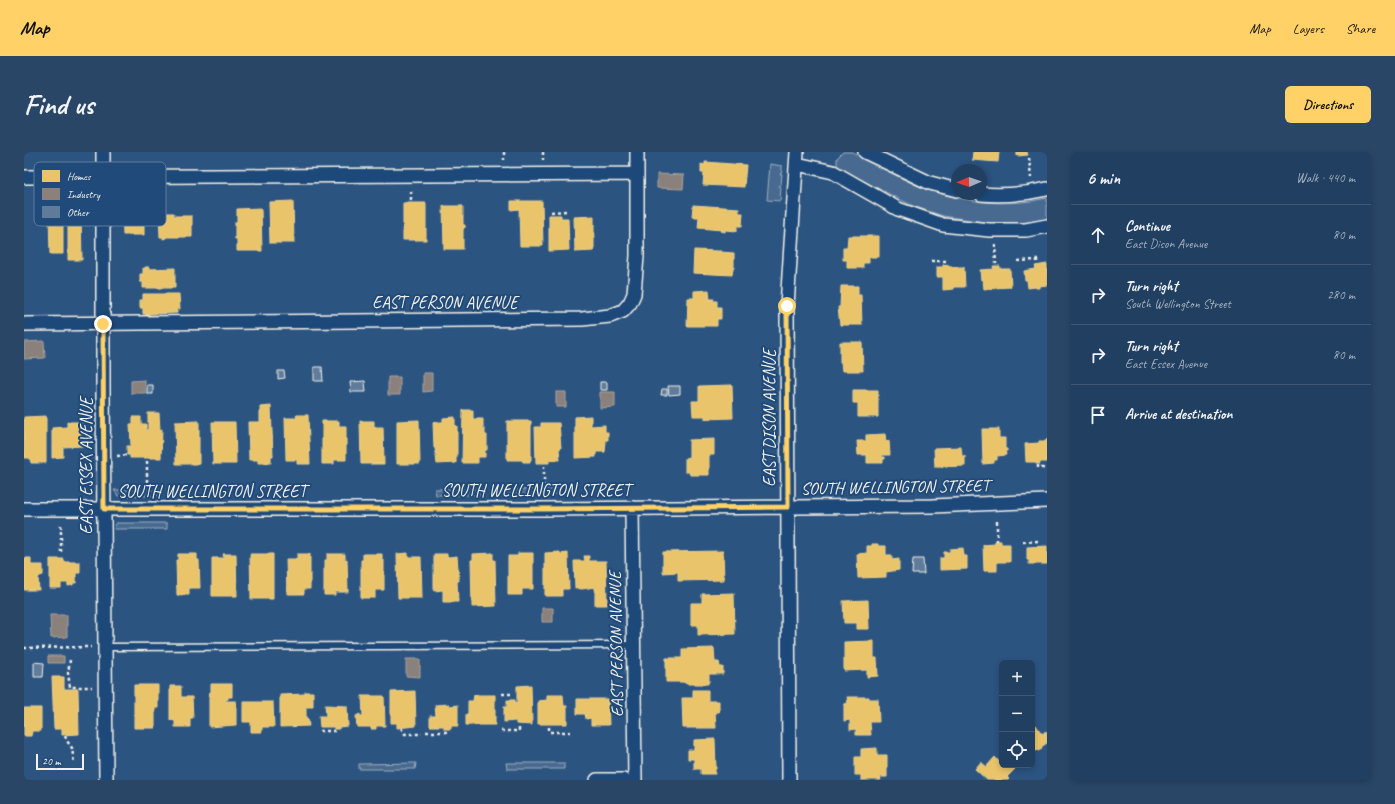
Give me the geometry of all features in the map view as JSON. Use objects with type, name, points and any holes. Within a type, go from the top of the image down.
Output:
[{"type":"street","name":"EAST ESSEX AVENUE","points":[[103,152],[103,162]]},
{"type":"street","name":"EAST PERSON AVENUE","points":[[24,324],[582,319],[610,316],[623,310],[630,302],[634,294],[637,256],[637,152]]},
{"type":"street","points":[[865,152],[930,183],[951,188]]},
{"type":"street","points":[[797,158],[833,172],[898,209],[943,225],[989,230],[1026,230],[1047,226]]},
{"type":"street","name":"EAST DISON AVENUE","points":[[789,780],[787,306],[797,158]]},
{"type":"street","points":[[166,176],[637,174]]},
{"type":"street","points":[[24,177],[34,177]]},
{"type":"street","points":[[987,195],[997,196],[1047,190]]},
{"type":"street","name":"EAST ESSEX AVENUE","points":[[104,226],[106,780]]},
{"type":"street","name":"SOUTH WELLINGTON STREET","points":[[24,509],[933,506],[1047,501]]},
{"type":"street","name":"EAST PERSON AVENUE","points":[[632,508],[636,780]]},
{"type":"street","points":[[597,780],[623,780]]},
{"type":"lane","points":[[105,647],[634,645]]},
{"type":"path","points":[[504,152],[504,160]]},
{"type":"path","points":[[543,152],[543,160]]},
{"type":"path","points":[[1029,158],[1032,183]]},
{"type":"path","points":[[411,191],[411,202]]},
{"type":"path","points":[[551,212],[566,211]]},
{"type":"path","points":[[995,240],[996,264]]},
{"type":"path","points":[[931,261],[946,260],[946,263]]},
{"type":"path","points":[[1018,261],[1037,260],[1037,264]]},
{"type":"path","points":[[147,460],[147,488]]},
{"type":"path","points":[[544,465],[544,487]]},
{"type":"path","points":[[1038,465],[1038,468],[1047,468]]},
{"type":"path","points":[[997,521],[997,541]]},
{"type":"path","points":[[61,523],[61,552]]},
{"type":"path","points":[[1023,542],[1040,541]]},
{"type":"path","points":[[24,648],[105,647]]},
{"type":"path","points":[[70,660],[68,673],[70,688],[94,687]]},
{"type":"path","points":[[502,694],[514,694]]},
{"type":"path","points":[[501,731],[519,731],[518,726]]},
{"type":"path","points":[[549,727],[549,732],[570,732]]},
{"type":"path","points":[[401,728],[405,734],[422,734]]},
{"type":"path","points":[[426,732],[447,732],[447,730]]},
{"type":"path","points":[[320,731],[336,731]]},
{"type":"path","points":[[65,736],[72,748],[74,763]]},
{"type":"shaded area","points":[[843,152],[852,152],[916,185],[951,197],[951,200],[1014,203],[1047,198],[1047,219],[1020,223],[991,223],[943,216],[913,206],[840,169],[837,164],[837,158]]},
{"type":"shaded area","points":[[770,164],[782,166],[782,172],[780,174],[782,174],[781,185],[779,185],[781,187],[780,201],[767,200]]},
{"type":"shaded area","points":[[435,489],[484,489],[484,495],[436,495]]},
{"type":"shaded area","points":[[559,489],[560,494],[506,495],[506,490]]},
{"type":"shaded area","points":[[114,490],[160,490],[160,495],[143,496],[143,494],[142,496],[136,496],[136,494],[134,494],[134,496],[118,496]]},
{"type":"shaded area","points":[[116,523],[167,523],[167,529],[114,529]]},
{"type":"shaded area","points":[[416,763],[415,769],[359,769],[359,764]]},
{"type":"shaded area","points":[[506,763],[564,763],[564,769],[507,769]]},
{"type":"building: Homes","points":[[973,152],[999,152],[998,162],[972,160]]},
{"type":"building: Homes","points":[[1017,152],[1027,152],[1028,155],[1017,156]]},
{"type":"building: Homes","points":[[705,162],[746,165],[744,187],[703,185],[704,173],[701,173],[701,164],[705,165]]},
{"type":"building: Homes","points":[[293,201],[294,243],[270,243],[269,202]]},
{"type":"building: Homes","points":[[511,201],[542,201],[543,246],[520,246],[519,209],[511,210]]},
{"type":"building: Homes","points":[[403,203],[426,203],[426,240],[403,240]]},
{"type":"building: Homes","points":[[693,205],[739,208],[739,213],[743,213],[742,226],[737,226],[737,231],[725,230],[725,232],[721,231],[722,230],[698,228],[699,217],[692,217]]},
{"type":"building: Homes","points":[[443,206],[463,206],[463,225],[465,225],[465,228],[464,227],[463,230],[463,249],[444,249]]},
{"type":"building: Homes","points":[[261,208],[262,251],[237,251],[235,222],[237,222],[237,209]]},
{"type":"building: Homes","points":[[166,213],[174,213],[174,216],[192,216],[192,237],[166,237],[163,239],[163,237],[160,237],[160,226],[166,226]]},
{"type":"building: Homes","points":[[549,215],[561,215],[561,218],[568,218],[569,250],[549,251]]},
{"type":"building: Homes","points":[[594,216],[594,251],[575,252],[574,217]]},
{"type":"building: Homes","points":[[49,226],[63,226],[63,254],[50,254]]},
{"type":"building: Homes","points":[[68,226],[81,226],[82,260],[68,260]]},
{"type":"building: Homes","points":[[123,226],[144,226],[144,235],[123,235]]},
{"type":"building: Homes","points":[[848,236],[879,236],[879,257],[869,257],[869,263],[863,263],[863,268],[847,268],[847,260],[843,260],[843,248],[847,248]]},
{"type":"building: Homes","points":[[694,250],[734,253],[734,268],[732,275],[693,273]]},
{"type":"building: Homes","points":[[1047,264],[1047,285],[1039,286],[1039,288],[1028,288],[1024,271],[1036,269],[1035,266]]},
{"type":"building: Homes","points":[[943,265],[949,265],[950,267],[964,267],[965,287],[954,287],[954,289],[943,290],[943,277],[937,277],[937,267],[943,267]]},
{"type":"building: Homes","points":[[993,266],[1000,266],[1000,269],[1010,269],[1011,287],[984,289],[980,270],[994,269]]},
{"type":"building: Homes","points":[[145,267],[149,267],[149,269],[175,268],[175,288],[143,288],[143,282],[140,282],[140,274],[143,274],[143,268],[145,269]]},
{"type":"building: Homes","points":[[841,286],[858,286],[858,295],[861,295],[862,325],[840,325],[838,307],[840,307]]},
{"type":"building: Homes","points":[[709,290],[710,301],[710,299],[714,299],[713,301],[717,301],[717,307],[721,307],[721,319],[717,319],[717,326],[687,326],[688,298],[694,298],[694,291]]},
{"type":"building: Homes","points":[[143,294],[179,294],[180,309],[177,309],[177,313],[143,314],[143,308],[140,308],[140,300],[143,300]]},
{"type":"building: Homes","points":[[840,342],[862,342],[863,371],[842,371],[840,362]]},
{"type":"building: Homes","points":[[732,385],[733,418],[705,419],[705,416],[693,416],[692,401],[699,401],[699,386]]},
{"type":"building: Homes","points":[[853,390],[878,390],[878,417],[858,417],[858,403],[853,403]]},
{"type":"building: Homes","points":[[271,406],[273,456],[271,456],[271,463],[258,463],[258,460],[249,460],[248,422],[260,422],[260,407]]},
{"type":"building: Homes","points":[[463,410],[473,410],[473,419],[483,419],[483,429],[485,429],[485,435],[487,435],[487,450],[485,450],[485,457],[478,457],[478,463],[462,463]]},
{"type":"building: Homes","points":[[148,413],[159,413],[160,430],[162,429],[161,458],[130,458],[130,455],[127,455],[127,446],[131,446],[130,424],[133,424],[133,417],[141,417],[141,424],[146,424],[146,430],[148,430]]},
{"type":"building: Homes","points":[[296,415],[308,415],[310,464],[297,464],[297,460],[286,460],[285,418],[297,418]]},
{"type":"building: Homes","points":[[46,416],[46,463],[31,463],[30,458],[24,458],[24,417]]},
{"type":"building: Homes","points":[[591,416],[591,426],[605,425],[605,432],[608,432],[608,440],[605,440],[605,452],[596,452],[596,457],[575,458],[575,417]]},
{"type":"building: Homes","points":[[455,417],[455,426],[457,426],[456,463],[437,464],[434,448],[433,422],[443,422],[443,418]]},
{"type":"building: Homes","points":[[419,420],[420,464],[397,464],[397,421]]},
{"type":"building: Homes","points":[[199,421],[199,464],[176,464],[175,422]]},
{"type":"building: Homes","points":[[322,421],[339,421],[339,426],[346,426],[346,460],[334,460],[334,464],[322,464]]},
{"type":"building: Homes","points":[[360,421],[374,421],[374,427],[383,427],[384,464],[361,464]]},
{"type":"building: Homes","points":[[507,421],[531,421],[530,462],[523,462],[522,460],[507,460]]},
{"type":"building: Homes","points":[[67,422],[83,422],[83,446],[63,447],[63,457],[52,458],[52,428],[67,427]]},
{"type":"building: Homes","points":[[212,422],[235,422],[236,464],[213,464]]},
{"type":"building: Homes","points":[[541,423],[559,423],[561,448],[559,449],[560,460],[549,460],[549,463],[536,463],[535,427],[541,427]]},
{"type":"building: Homes","points":[[982,429],[999,429],[999,438],[1005,438],[1005,449],[1007,449],[1007,451],[1005,451],[1006,455],[997,456],[997,460],[994,460],[994,463],[983,464]]},
{"type":"building: Homes","points":[[885,434],[886,442],[889,441],[890,455],[882,455],[882,457],[885,457],[885,459],[883,459],[883,463],[867,463],[867,455],[858,455],[857,441],[866,441],[866,435]]},
{"type":"building: Homes","points":[[714,439],[714,455],[709,455],[709,475],[690,475],[689,472],[685,472],[685,458],[689,457],[689,440]]},
{"type":"building: Homes","points":[[1047,439],[1047,462],[1040,462],[1040,464],[1036,464],[1035,462],[1026,462],[1025,444],[1039,443],[1039,441],[1046,441]]},
{"type":"building: Homes","points":[[961,447],[962,456],[965,456],[965,466],[935,467],[934,448]]},
{"type":"building: Homes","points":[[995,541],[1001,541],[1001,544],[1010,544],[1010,562],[997,562],[997,571],[984,571],[983,545],[995,544]]},
{"type":"building: Homes","points":[[872,544],[886,546],[886,555],[892,555],[892,560],[899,559],[899,570],[886,572],[886,577],[858,578],[857,554],[867,553],[867,546],[872,546]]},
{"type":"building: Homes","points":[[1047,546],[1047,564],[1029,564],[1029,560],[1027,560],[1027,547]]},
{"type":"building: Homes","points":[[963,548],[964,556],[967,556],[967,569],[940,570],[940,558],[944,558],[944,552],[950,552],[950,549]]},
{"type":"building: Homes","points":[[723,551],[724,580],[678,581],[678,572],[663,573],[663,552]]},
{"type":"building: Homes","points":[[560,552],[560,554],[568,553],[569,589],[562,589],[562,596],[545,596],[545,553]]},
{"type":"building: Homes","points":[[408,553],[408,557],[421,557],[422,598],[398,598],[397,554]]},
{"type":"building: Homes","points":[[493,553],[493,560],[495,560],[496,606],[472,607],[471,560],[473,560],[473,554]]},
{"type":"building: Homes","points":[[518,553],[533,553],[533,589],[522,589],[522,595],[508,595],[508,556],[518,556]]},
{"type":"building: Homes","points":[[178,554],[197,554],[197,560],[199,560],[200,588],[189,588],[189,595],[177,595],[176,560],[178,560]]},
{"type":"building: Homes","points":[[223,554],[236,554],[237,596],[212,596],[212,558],[224,558]]},
{"type":"building: Homes","points":[[250,554],[273,554],[273,599],[251,599]]},
{"type":"building: Homes","points":[[297,554],[310,554],[310,589],[304,589],[304,594],[287,594],[286,559],[297,559]]},
{"type":"building: Homes","points":[[327,554],[345,554],[345,560],[347,559],[348,592],[335,592],[335,595],[324,595],[324,569]]},
{"type":"building: Homes","points":[[363,554],[382,554],[382,560],[384,560],[384,590],[375,590],[375,598],[361,598],[361,560],[363,560]]},
{"type":"building: Homes","points":[[434,554],[447,554],[449,557],[457,556],[459,581],[457,581],[458,602],[443,602],[443,590],[434,591]]},
{"type":"building: Homes","points":[[584,556],[589,556],[589,561],[606,561],[607,605],[595,605],[595,587],[582,589],[575,588],[574,561],[585,561]]},
{"type":"building: Homes","points":[[24,558],[31,558],[31,565],[43,565],[43,575],[38,578],[39,590],[24,590]]},
{"type":"building: Homes","points":[[50,559],[64,559],[64,562],[80,562],[80,573],[76,573],[76,583],[68,586],[68,583],[61,583],[61,588],[50,588]]},
{"type":"building: Homes","points":[[734,593],[735,634],[698,635],[698,625],[691,625],[691,603],[702,603],[702,594]]},
{"type":"building: Homes","points":[[868,600],[869,629],[857,629],[857,623],[844,623],[843,601]]},
{"type":"building: Homes","points":[[874,641],[874,658],[877,658],[878,676],[867,677],[867,670],[844,671],[844,642]]},
{"type":"building: Homes","points":[[714,648],[715,662],[719,662],[720,667],[723,667],[723,674],[709,674],[708,684],[666,682],[666,658],[682,658],[682,649]]},
{"type":"building: Homes","points":[[52,677],[64,677],[64,689],[78,689],[79,734],[62,735],[62,729],[54,729]]},
{"type":"building: Homes","points":[[211,684],[232,684],[232,697],[228,697],[225,701],[236,701],[236,725],[209,727],[209,693],[211,692]]},
{"type":"building: Homes","points":[[134,685],[158,685],[158,708],[155,708],[155,728],[134,728]]},
{"type":"building: Homes","points":[[531,685],[532,725],[516,724],[516,721],[504,722],[504,707],[507,707],[507,700],[515,700],[515,703],[517,703],[517,686]]},
{"type":"building: Homes","points":[[170,686],[181,686],[181,697],[192,697],[193,718],[190,718],[190,727],[175,727],[175,721],[170,720]]},
{"type":"building: Homes","points":[[693,690],[708,690],[708,701],[719,701],[719,712],[715,712],[716,728],[683,728],[682,698],[693,698]]},
{"type":"building: Homes","points":[[415,691],[416,726],[397,728],[397,723],[391,723],[391,692]]},
{"type":"building: Homes","points":[[305,692],[313,692],[313,707],[306,707],[306,719],[308,719],[309,726],[280,727],[280,695],[305,694]]},
{"type":"building: Homes","points":[[474,695],[495,695],[495,725],[466,725],[468,701],[473,701]]},
{"type":"building: Homes","points":[[547,695],[563,695],[564,706],[567,706],[567,724],[538,724],[538,701],[547,700]]},
{"type":"building: Homes","points":[[362,696],[384,696],[385,726],[376,726],[376,729],[371,729],[371,727],[357,727],[356,716],[360,714],[360,716],[363,716]]},
{"type":"building: Homes","points":[[847,697],[869,697],[869,699],[878,699],[879,722],[870,722],[871,735],[856,735],[856,729],[850,730],[850,720],[844,721],[844,704],[848,703]]},
{"type":"building: Homes","points":[[577,699],[608,699],[609,725],[591,725],[591,718],[586,719],[585,714],[577,714]]},
{"type":"building: Homes","points":[[243,702],[273,702],[274,727],[262,727],[262,732],[251,732],[251,722],[243,722]]},
{"type":"building: Homes","points":[[449,704],[449,706],[458,705],[458,726],[451,726],[451,729],[444,729],[444,726],[430,726],[430,716],[436,716],[435,705]]},
{"type":"building: Homes","points":[[325,705],[347,706],[348,726],[339,727],[339,729],[334,729],[334,727],[320,727],[319,716],[326,716]]},
{"type":"building: Homes","points":[[24,708],[41,708],[41,731],[32,731],[31,736],[24,736]]},
{"type":"building: Homes","points":[[1036,725],[1042,734],[1046,731],[1047,743],[1041,747],[1042,749],[1035,752],[1035,732]]},
{"type":"building: Homes","points":[[715,739],[715,774],[701,774],[701,769],[694,769],[694,759],[688,759],[688,750],[694,750],[694,740]]},
{"type":"building: Homes","points":[[877,748],[877,755],[887,755],[887,777],[880,777],[881,780],[861,780],[861,775],[855,775],[855,757],[861,757],[861,749]]},
{"type":"building: Homes","points":[[995,757],[999,762],[999,768],[1015,769],[1007,777],[1009,779],[1008,780],[987,780],[975,769],[981,762],[988,768],[989,767],[987,766]]},
{"type":"building: Industry","points":[[657,174],[684,175],[683,189],[657,188]]},
{"type":"building: Industry","points":[[44,341],[45,358],[24,359],[24,342]]},
{"type":"building: Industry","points":[[423,373],[432,373],[432,391],[423,392]]},
{"type":"building: Industry","points":[[388,377],[400,377],[400,395],[388,395]]},
{"type":"building: Industry","points":[[145,380],[145,393],[131,393],[131,381]]},
{"type":"building: Industry","points":[[556,392],[566,392],[566,407],[556,407]]},
{"type":"building: Industry","points":[[600,392],[615,392],[615,407],[600,408]]},
{"type":"building: Industry","points":[[542,608],[553,608],[553,622],[542,622]]},
{"type":"building: Industry","points":[[50,615],[67,615],[67,637],[51,638]]},
{"type":"building: Industry","points":[[48,656],[64,656],[64,663],[48,663]]},
{"type":"building: Industry","points":[[406,659],[420,659],[420,677],[406,676]]},
{"type":"building: Other","points":[[314,367],[322,367],[323,381],[314,381]]},
{"type":"building: Other","points":[[278,371],[284,371],[285,378],[278,379]]},
{"type":"building: Other","points":[[365,381],[366,392],[351,392],[350,382]]},
{"type":"building: Other","points":[[600,382],[607,382],[607,390],[600,390]]},
{"type":"building: Other","points":[[147,385],[153,385],[153,394],[147,394]]},
{"type":"building: Other","points":[[668,386],[680,386],[680,394],[669,395]]},
{"type":"building: Other","points":[[662,389],[667,389],[667,395],[661,395]]},
{"type":"building: Other","points":[[913,559],[923,559],[924,574],[912,574]]},
{"type":"building: Other","points":[[34,662],[44,663],[43,677],[34,677]]},
{"type":"route","points":[[103,324],[104,509],[541,509],[788,507],[787,306]]}]
